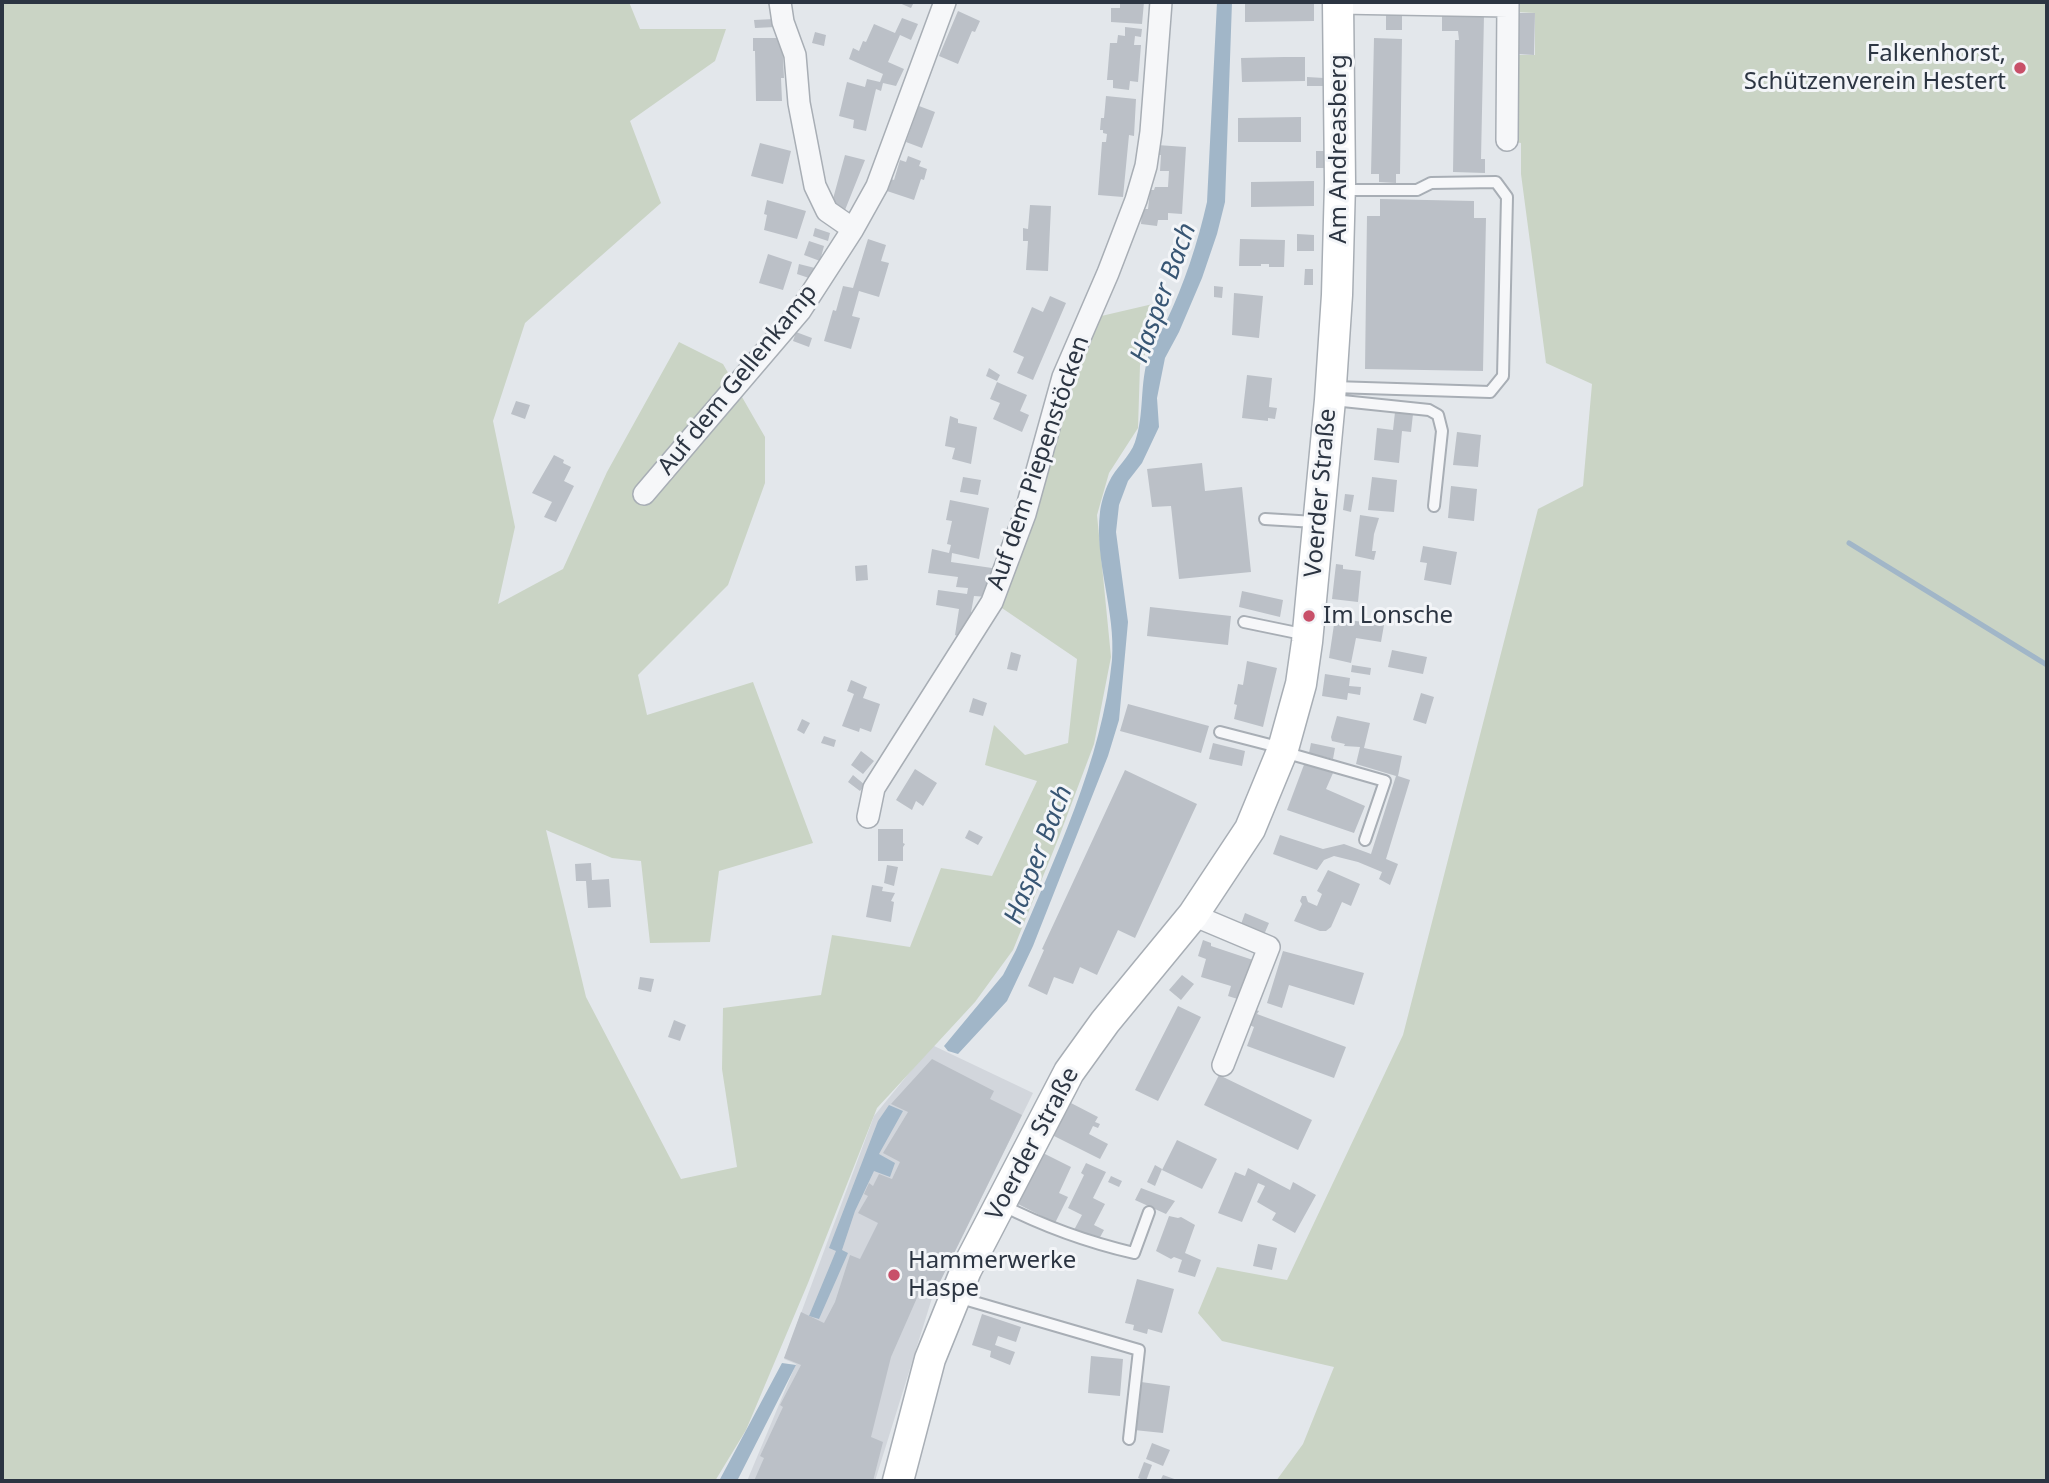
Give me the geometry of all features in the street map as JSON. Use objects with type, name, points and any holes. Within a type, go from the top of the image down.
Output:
[{"type":"main road","name":"Am Andreasberg","points":[[1337,295],[1340,190],[1338,2]]},
{"type":"main road","name":"Voerder Straße","points":[[898,1481],[930,1359],[955,1297],[1069,1072],[1105,1022],[1194,915],[1226,869],[1250,829],[1282,752],[1301,684],[1308,635],[1331,394],[1337,295]]},
{"type":"street","points":[[780,2],[783,22],[794,55],[799,103],[815,187],[827,211],[853,229]]},
{"type":"street","name":"Auf dem Gellenkamp","points":[[644,494],[800,311],[853,229],[877,186],[945,2]]},
{"type":"street","name":"Auf dem Piepenstöcken","points":[[868,817],[874,788],[992,603],[1025,514],[1063,377],[1108,273],[1146,166],[1161,2]]},
{"type":"street","name":"Am Andreasberg","points":[[1338,2],[1508,4],[1507,140]]},
{"type":"street","points":[[1194,915],[1269,947],[1223,1065]]},
{"type":"lane","points":[[1331,394],[1490,391],[1503,376],[1507,197],[1496,182],[1431,183],[1417,190],[1340,190]]},
{"type":"lane","points":[[1331,394],[1429,410],[1438,415],[1442,431],[1434,506]]},
{"type":"lane","points":[[1265,519],[1318,522]]},
{"type":"lane","points":[[1244,622],[1308,635]]},
{"type":"lane","points":[[1220,732],[1385,781],[1365,840]]},
{"type":"lane","points":[[1000,1204],[1039,1224],[1082,1240],[1134,1253],[1149,1212]]},
{"type":"lane","points":[[955,1297],[1139,1350],[1129,1439]]},
{"type":"shaded area","name":"Hammerwerke Haspe","points":[[932,1045],[1033,1093],[932,1298],[875,1481],[747,1481],[796,1364],[784,1359],[874,1116]]},
{"type":"green space","points":[[2,2],[629,2],[640,29],[726,29],[715,61],[630,121],[661,203],[525,323],[493,421],[515,527],[498,604],[563,569],[607,472],[679,342],[723,364],[765,437],[765,483],[728,585],[638,675],[647,715],[753,682],[813,843],[719,871],[710,942],[650,943],[641,861],[612,858],[546,830],[586,997],[681,1179],[737,1167],[722,1069],[723,1008],[821,995],[832,935],[910,947],[941,868],[992,876],[1037,781],[985,765],[994,725],[1025,755],[1068,743],[1077,659],[996,604],[1068,377],[1097,317],[1170,300],[1140,365],[1138,428],[1109,473],[1097,515],[1111,657],[1094,744],[1059,837],[1013,950],[975,1002],[877,1108],[746,1430],[715,1481],[2,1481]]},
{"type":"green space","points":[[1518,2],[2047,2],[2047,1481],[1276,1481],[1303,1444],[1334,1367],[1222,1341],[1198,1313],[1217,1267],[1287,1280],[1403,1035],[1538,509],[1583,486],[1592,384],[1546,363],[1521,174],[1521,143],[1515,142],[1516,55],[1535,55],[1535,13],[1517,12]]},
{"type":"water","points":[[1217,2],[1232,2],[1225,202],[1202,278],[1165,358],[1157,398],[1159,427],[1142,463],[1128,481],[1119,505],[1116,532],[1128,622],[1119,720],[1108,756],[1033,946],[1007,1001],[958,1054],[948,1051],[944,1046],[1003,975],[1016,950],[1075,808],[1098,735],[1112,660],[1111,623],[1100,549],[1101,508],[1112,477],[1135,442],[1149,354],[1185,278],[1207,202]]},
{"type":"water","points":[[889,1105],[903,1111],[879,1154],[895,1163],[890,1177],[874,1171],[855,1211],[842,1250],[848,1253],[819,1319],[809,1316],[836,1251],[829,1248],[878,1121]]},
{"type":"water","points":[[782,1363],[796,1365],[737,1481],[719,1481]]},
{"type":"building","points":[[897,2],[914,2],[911,8]]},
{"type":"building","points":[[1120,2],[1144,2],[1142,24],[1111,22],[1111,8],[1120,8]]},
{"type":"building","points":[[1245,2],[1314,2],[1314,21],[1245,22]]},
{"type":"building","points":[[958,11],[980,21],[975,32],[972,31],[958,64],[939,56]]},
{"type":"building","points":[[1386,13],[1402,14],[1402,30],[1386,30]]},
{"type":"building","points":[[1518,13],[1535,13],[1534,55],[1517,54]]},
{"type":"building","points":[[1442,14],[1484,15],[1481,159],[1485,159],[1485,173],[1453,172],[1455,40],[1459,40],[1458,31],[1442,31]]},
{"type":"building","points":[[902,18],[918,24],[911,40],[900,35],[888,62],[904,69],[896,86],[883,83],[881,91],[876,89],[866,131],[853,128],[854,120],[839,116],[847,82],[865,87],[867,79],[880,82],[883,74],[849,59],[853,48],[859,51],[874,24],[895,33]]},
{"type":"building","points":[[774,19],[775,27],[755,28],[754,20]]},
{"type":"building","points":[[1125,27],[1142,29],[1141,37],[1135,36],[1134,45],[1141,45],[1138,82],[1130,81],[1129,90],[1113,88],[1113,80],[1107,80],[1110,43],[1117,43],[1118,35],[1125,36]]},
{"type":"building","points":[[815,32],[826,35],[824,46],[812,43]]},
{"type":"building","points":[[753,38],[782,38],[782,101],[756,101]]},
{"type":"building","points":[[1374,38],[1402,39],[1400,174],[1396,174],[1396,183],[1379,182],[1379,174],[1371,174]]},
{"type":"building","points":[[1305,57],[1305,81],[1242,82],[1241,58]]},
{"type":"building","points":[[1307,77],[1324,78],[1324,86],[1307,86]]},
{"type":"building","points":[[1106,96],[1136,99],[1134,136],[1129,135],[1123,197],[1098,195],[1102,142],[1106,142],[1107,134],[1100,130]]},
{"type":"building","points":[[919,106],[935,112],[922,148],[906,142]]},
{"type":"building","points":[[1301,117],[1301,142],[1238,142],[1238,118]]},
{"type":"building","points":[[760,143],[791,151],[783,184],[751,176]]},
{"type":"building","points":[[1157,145],[1186,147],[1182,214],[1168,213],[1168,220],[1158,220],[1157,226],[1141,224],[1142,209],[1148,209],[1150,190],[1155,187],[1168,187],[1169,171],[1160,171],[1161,155],[1156,155]]},
{"type":"building","points":[[1316,151],[1324,151],[1324,168],[1316,168]]},
{"type":"building","points":[[845,155],[865,160],[845,210],[831,206]]},
{"type":"building","points":[[908,156],[921,161],[919,166],[927,169],[914,200],[887,191],[891,179],[894,180],[900,160],[906,162]]},
{"type":"building","points":[[1314,181],[1314,206],[1251,207],[1251,182]]},
{"type":"building","points":[[1380,199],[1474,201],[1474,218],[1486,218],[1483,371],[1365,369],[1367,216],[1380,216]]},
{"type":"building","points":[[767,200],[806,211],[797,239],[764,230]]},
{"type":"building","points":[[1030,205],[1051,206],[1048,271],[1026,270],[1028,241],[1023,241],[1023,228],[1028,229]]},
{"type":"building","points":[[815,228],[830,233],[828,241],[813,236]]},
{"type":"building","points":[[1297,234],[1314,235],[1314,251],[1297,251]]},
{"type":"building","points":[[868,239],[886,245],[881,261],[889,263],[879,297],[859,291],[852,316],[860,318],[851,349],[824,341],[843,286],[853,288]]},
{"type":"building","points":[[1240,239],[1285,240],[1284,267],[1269,267],[1269,264],[1239,266]]},
{"type":"building","points":[[809,241],[824,246],[820,261],[804,255]]},
{"type":"building","points":[[768,254],[792,262],[783,290],[759,283]]},
{"type":"building","points":[[799,264],[815,268],[809,278],[797,274]]},
{"type":"building","points":[[1305,269],[1313,269],[1313,285],[1304,285]]},
{"type":"building","points":[[1214,286],[1223,287],[1222,298],[1214,297]]},
{"type":"building","points":[[1234,293],[1263,296],[1259,338],[1232,335]]},
{"type":"building","points":[[1050,296],[1066,303],[1033,380],[1017,373],[1024,357],[1013,352],[1032,307],[1043,312]]},
{"type":"building","points":[[796,332],[812,338],[809,347],[793,341]]},
{"type":"building","points":[[989,368],[1000,375],[997,381],[986,376]]},
{"type":"building","points":[[1247,375],[1272,378],[1269,407],[1277,408],[1275,419],[1268,418],[1268,421],[1242,418]]},
{"type":"building","points":[[997,382],[1027,395],[1020,411],[1029,415],[1022,432],[993,419],[1000,403],[990,399]]},
{"type":"building","points":[[516,401],[530,405],[525,419],[511,414]]},
{"type":"building","points":[[1395,412],[1413,414],[1411,432],[1402,431],[1399,463],[1374,460],[1377,428],[1393,430]]},
{"type":"building","points":[[950,416],[958,419],[958,423],[977,427],[971,464],[952,459],[955,448],[945,446]]},
{"type":"building","points":[[1457,432],[1481,435],[1478,467],[1453,465]]},
{"type":"building","points":[[554,455],[571,467],[564,481],[574,486],[556,522],[544,517],[552,502],[532,493]]},
{"type":"building","points":[[1202,463],[1205,491],[1242,487],[1251,572],[1179,579],[1171,506],[1152,507],[1147,469]]},
{"type":"building","points":[[963,477],[981,480],[978,495],[960,492]]},
{"type":"building","points":[[1372,477],[1397,480],[1394,512],[1368,510]]},
{"type":"building","points":[[1451,486],[1477,489],[1474,521],[1448,518]]},
{"type":"building","points":[[1345,494],[1354,495],[1351,512],[1343,510]]},
{"type":"building","points":[[950,500],[989,508],[979,559],[952,553],[951,562],[992,568],[988,597],[974,596],[968,629],[963,638],[955,635],[959,609],[936,605],[938,590],[967,594],[968,588],[956,587],[958,577],[928,573],[932,549],[949,553],[951,545],[947,544],[952,521],[946,520]]},
{"type":"building","points":[[1360,515],[1379,518],[1374,534],[1374,560],[1355,556]]},
{"type":"building","points":[[1423,546],[1457,552],[1451,585],[1424,580],[1427,563],[1420,562]]},
{"type":"building","points":[[1336,564],[1343,565],[1343,569],[1361,571],[1358,602],[1332,599]]},
{"type":"building","points":[[867,565],[868,580],[856,581],[855,566]]},
{"type":"building","points":[[1242,591],[1283,600],[1280,617],[1239,607]]},
{"type":"building","points":[[1150,607],[1231,616],[1228,645],[1147,636]]},
{"type":"building","points":[[1335,618],[1384,625],[1381,642],[1356,638],[1351,663],[1329,658]]},
{"type":"building","points":[[1392,650],[1427,657],[1423,674],[1388,667]]},
{"type":"building","points":[[1011,652],[1021,655],[1017,671],[1007,669]]},
{"type":"building","points":[[1247,661],[1277,668],[1263,727],[1234,719],[1238,684],[1243,685]]},
{"type":"building","points":[[1352,665],[1371,668],[1370,675],[1351,672]]},
{"type":"building","points":[[1325,674],[1350,678],[1349,686],[1361,687],[1360,695],[1348,693],[1347,700],[1322,696]]},
{"type":"building","points":[[851,680],[867,687],[863,698],[880,704],[871,732],[860,728],[859,732],[842,726],[854,694],[847,691]]},
{"type":"building","points":[[1421,693],[1434,697],[1426,724],[1413,720]]},
{"type":"building","points":[[973,698],[987,703],[983,716],[969,712]]},
{"type":"building","points":[[1128,704],[1209,726],[1201,753],[1120,731]]},
{"type":"building","points":[[1337,716],[1370,723],[1364,748],[1402,756],[1398,776],[1410,780],[1386,859],[1398,864],[1390,885],[1379,879],[1382,872],[1358,862],[1334,856],[1324,860],[1317,870],[1273,854],[1280,835],[1323,849],[1344,844],[1371,854],[1396,776],[1356,764],[1360,747],[1344,746],[1345,744],[1332,741]]},
{"type":"building","points":[[802,719],[810,723],[804,734],[797,730]]},
{"type":"building","points":[[824,736],[836,740],[834,747],[821,743]]},
{"type":"building","points":[[1213,743],[1245,751],[1242,766],[1209,759]]},
{"type":"building","points":[[1311,743],[1335,748],[1333,759],[1309,753]]},
{"type":"building","points":[[861,751],[874,761],[863,774],[851,765]]},
{"type":"building","points":[[1305,762],[1333,773],[1326,789],[1365,806],[1354,833],[1287,810]]},
{"type":"building","points":[[915,769],[937,783],[923,806],[916,801],[912,810],[896,800]]},
{"type":"building","points":[[1125,770],[1197,804],[1135,938],[1118,930],[1097,975],[1080,967],[1073,984],[1054,977],[1047,995],[1028,986],[1044,950],[1042,949]]},
{"type":"building","points":[[853,775],[865,785],[860,791],[848,782]]},
{"type":"building","points":[[878,829],[903,829],[903,861],[878,861]]},
{"type":"building","points":[[969,830],[983,837],[978,845],[965,838]]},
{"type":"building","points":[[591,863],[592,880],[609,879],[611,907],[588,908],[586,881],[576,881],[575,864]]},
{"type":"building","points":[[887,865],[898,867],[894,886],[884,883]]},
{"type":"building","points":[[1328,870],[1360,884],[1351,906],[1342,902],[1331,927],[1320,931],[1294,921],[1302,904],[1302,896],[1306,896],[1308,902],[1317,906],[1322,894],[1317,891]]},
{"type":"building","points":[[872,885],[883,887],[882,891],[895,893],[891,901],[894,902],[891,922],[866,917]]},
{"type":"building","points":[[1245,913],[1269,923],[1263,937],[1240,927]]},
{"type":"building","points":[[1203,940],[1211,943],[1211,946],[1256,961],[1244,1001],[1228,996],[1231,986],[1201,977],[1206,959],[1198,956]]},
{"type":"building","points":[[1283,951],[1364,973],[1354,1005],[1289,985],[1282,1008],[1267,1003]]},
{"type":"building","points":[[1182,975],[1194,984],[1181,1000],[1169,990]]},
{"type":"building","points":[[640,977],[654,979],[651,992],[638,989]]},
{"type":"building","points":[[1178,1006],[1201,1017],[1158,1101],[1135,1090]]},
{"type":"building","points":[[1251,1008],[1259,1011],[1257,1014],[1346,1047],[1334,1078],[1247,1046],[1254,1027],[1245,1023]]},
{"type":"building","points":[[674,1020],[686,1025],[680,1041],[668,1037]]},
{"type":"building","name":"Hammerwerke Haspe","points":[[932,1059],[994,1091],[990,1099],[1022,1115],[932,1298],[920,1291],[891,1357],[871,1437],[883,1442],[873,1481],[754,1481],[764,1458],[760,1456],[783,1407],[780,1405],[801,1365],[784,1358],[801,1312],[824,1323],[835,1302],[850,1255],[860,1259],[878,1223],[858,1213],[868,1196],[864,1194],[869,1183],[873,1186],[879,1174],[892,1179],[900,1162],[883,1153],[908,1112],[891,1104]]},
{"type":"building","points":[[1219,1075],[1312,1120],[1298,1150],[1204,1105]]},
{"type":"building","points":[[1069,1102],[1098,1117],[1095,1122],[1100,1124],[1098,1128],[1093,1126],[1089,1134],[1108,1144],[1100,1159],[1052,1135]]},
{"type":"building","points":[[1177,1140],[1217,1159],[1202,1189],[1162,1170]]},
{"type":"building","points":[[1043,1153],[1071,1167],[1059,1193],[1068,1197],[1055,1223],[1018,1204]]},
{"type":"building","points":[[1086,1163],[1106,1172],[1093,1198],[1105,1204],[1094,1225],[1104,1230],[1099,1239],[1074,1230],[1082,1215],[1068,1208],[1084,1175],[1081,1173]]},
{"type":"building","points":[[1155,1165],[1162,1169],[1155,1186],[1147,1182]]},
{"type":"building","points":[[1248,1168],[1290,1190],[1293,1182],[1316,1195],[1295,1233],[1272,1220],[1276,1213],[1257,1202],[1265,1186],[1258,1183],[1242,1222],[1218,1213],[1235,1172],[1245,1176]]},
{"type":"building","points":[[1111,1176],[1122,1181],[1119,1187],[1108,1182]]},
{"type":"building","points":[[1141,1188],[1175,1201],[1166,1214],[1135,1200]]},
{"type":"building","points":[[1169,1216],[1181,1217],[1195,1225],[1185,1253],[1201,1260],[1195,1277],[1178,1272],[1182,1260],[1174,1257],[1171,1259],[1156,1251]]},
{"type":"building","points":[[1258,1244],[1277,1248],[1272,1270],[1253,1266]]},
{"type":"building","points":[[1137,1279],[1174,1289],[1162,1333],[1148,1329],[1147,1334],[1133,1330],[1134,1325],[1125,1323]]},
{"type":"building","points":[[982,1314],[1021,1327],[1016,1342],[998,1336],[995,1345],[1015,1352],[1010,1365],[990,1357],[991,1351],[972,1345]]},
{"type":"building","points":[[1091,1356],[1123,1359],[1120,1396],[1088,1393]]},
{"type":"building","points":[[1141,1382],[1170,1386],[1163,1433],[1134,1430]]},
{"type":"building","points":[[1152,1443],[1170,1450],[1163,1466],[1146,1459]]},
{"type":"building","points":[[1144,1462],[1152,1465],[1146,1481],[1138,1478]]},
{"type":"building","points":[[1163,1475],[1180,1481],[1160,1481]]},
{"type":"waterway","points":[[1849,543],[2047,665]]},
{"type":"place","name":"Falkenhorst, Schützenverein Hestert","points":[[2020,68]]},
{"type":"place","name":"Im Lonsche","points":[[1309,616]]},
{"type":"place","name":"Hammerwerke Haspe","points":[[894,1275]]},
{"type":"water label","name":"Hasper Bach","points":[[1164,293]]},
{"type":"water label","name":"Hasper Bach","points":[[1039,855]]}]
